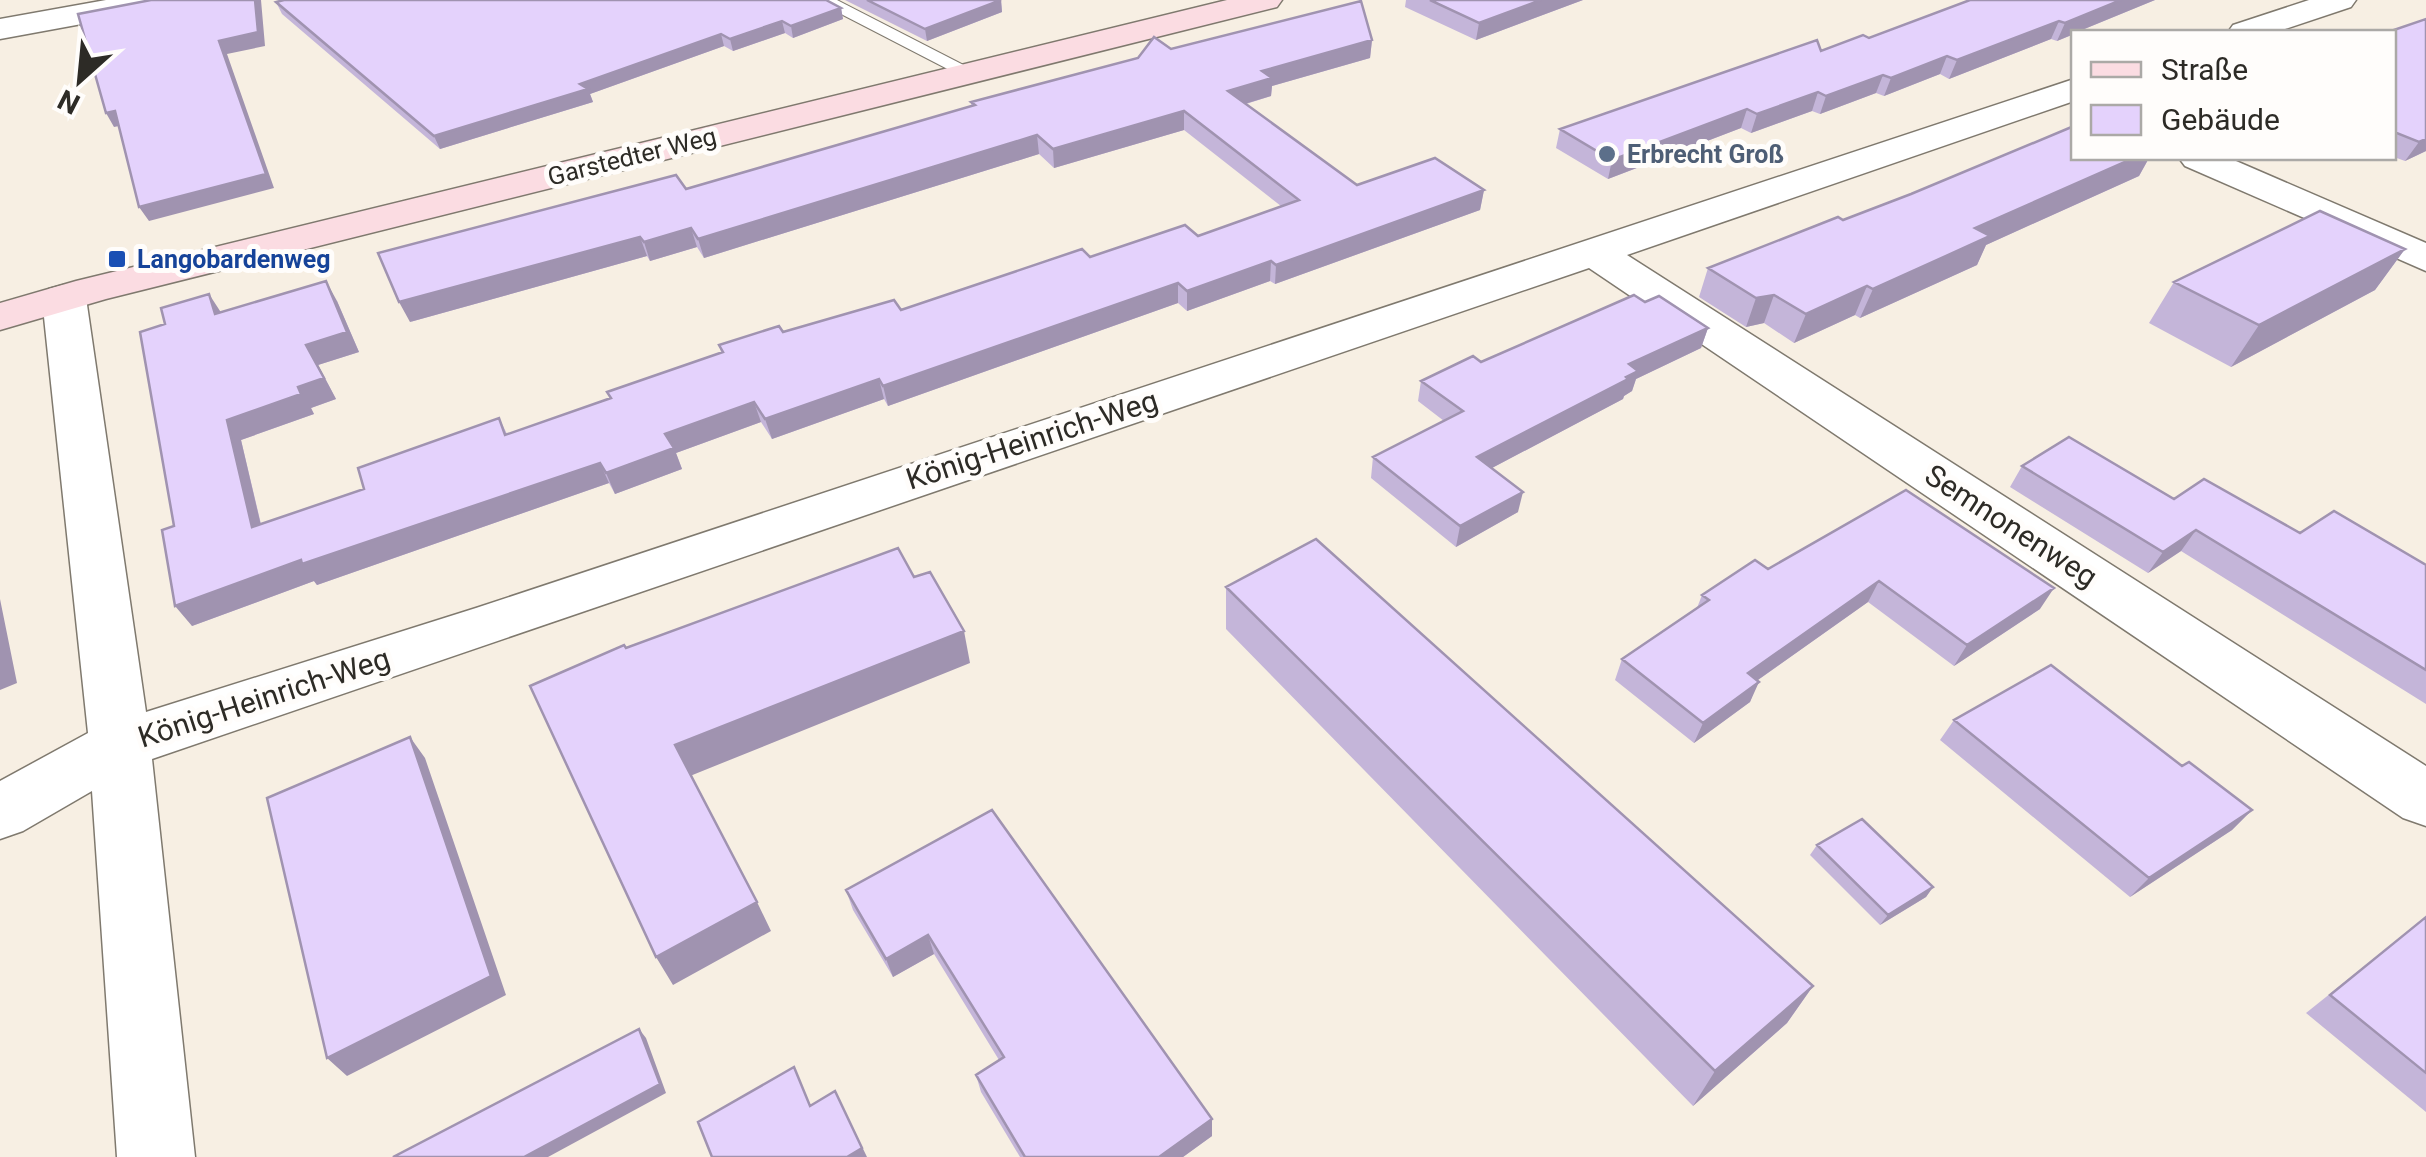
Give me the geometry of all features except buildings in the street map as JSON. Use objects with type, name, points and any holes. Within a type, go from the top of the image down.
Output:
[{"type":"main road","name":"Garstedter Weg","points":[[0,317],[1266,0]]},
{"type":"street","points":[[0,30],[158,0]]},
{"type":"street","points":[[2251,30],[2340,0]]},
{"type":"street","name":"König-Heinrich-Weg","points":[[0,812],[120,746],[2068,96]]},
{"type":"street","points":[[2203,160],[2426,258]]},
{"type":"street","name":"Semnonenweg","points":[[1596,253],[2426,799]]},
{"type":"street","points":[[64,298],[120,746],[156,1157]]},
{"type":"lane","points":[[823,0],[970,73]]},
{"type":"place","name":"Erbrecht Groß","points":[[1607,154]]},
{"type":"place","name":"Langobardenweg","points":[[117,259]]}]
